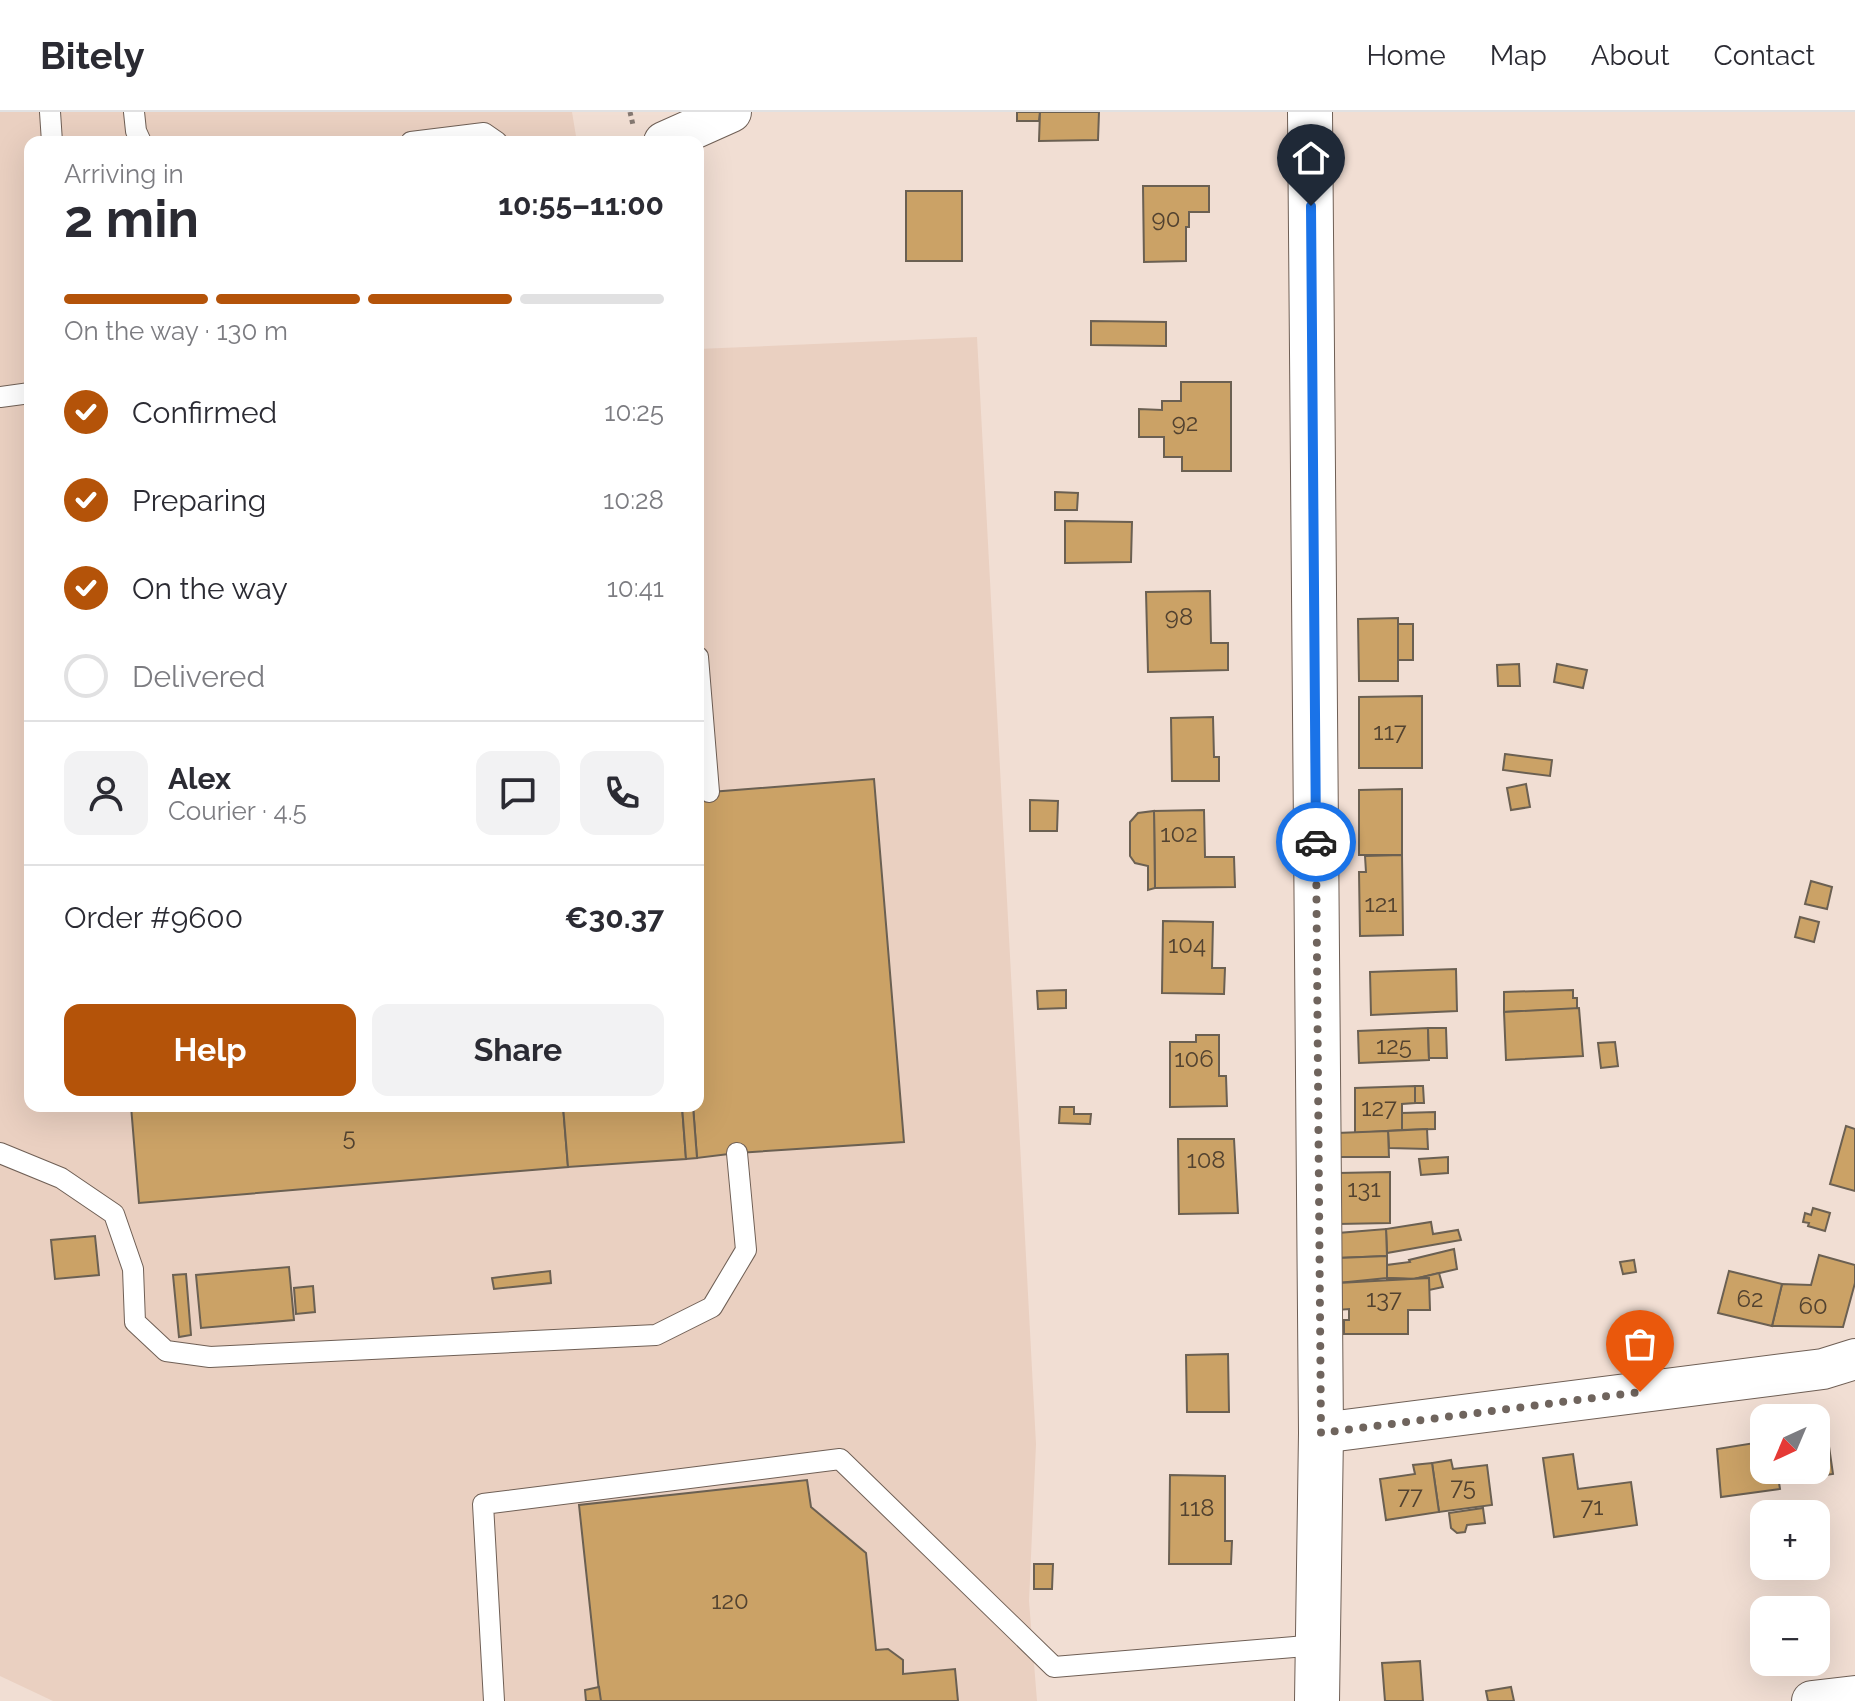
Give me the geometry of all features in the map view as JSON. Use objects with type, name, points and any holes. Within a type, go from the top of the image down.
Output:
[{"type":"street","points":[[677,136],[731,112]]},
{"type":"street","points":[[1310,112],[1321,1433],[1317,1701]]},
{"type":"street","points":[[1321,1433],[1823,1369],[1855,1359]]},
{"type":"street","points":[[1812,1701],[1855,1696]]},
{"type":"lane","points":[[50,112],[52,136]]},
{"type":"lane","points":[[134,112],[138,136]]},
{"type":"lane","points":[[460,136],[484,133],[488,136]]},
{"type":"lane","points":[[0,397],[24,394]]},
{"type":"lane","points":[[704,731],[709,792]]},
{"type":"lane","points":[[0,1153],[61,1178],[114,1214],[133,1269],[135,1322],[166,1351],[210,1357],[656,1335],[712,1307],[746,1250],[737,1153]]},
{"type":"lane","points":[[494,1701],[483,1504],[840,1459],[1054,1667],[1318,1645]]},
{"type":"shaded area","points":[[0,112],[572,112],[576,136],[24,136],[24,1112],[704,1112],[704,349],[977,337],[1036,1444],[1029,1601],[1037,1701],[53,1701],[0,1676]]},
{"type":"building","points":[[1017,112],[1040,112],[1039,121],[1017,121]]},
{"type":"building","points":[[1040,112],[1099,112],[1098,140],[1039,141]]},
{"type":"building","points":[[1143,186],[1209,186],[1209,212],[1189,212],[1186,261],[1144,262]]},
{"type":"building","points":[[906,191],[962,191],[962,261],[906,261]]},
{"type":"building","points":[[1091,321],[1166,322],[1166,346],[1091,345]]},
{"type":"building","points":[[1181,382],[1231,382],[1231,471],[1182,471],[1182,457],[1164,457],[1164,437],[1139,437],[1139,409],[1162,410],[1162,401],[1181,401]]},
{"type":"building","points":[[1055,492],[1078,493],[1077,510],[1055,510]]},
{"type":"building","points":[[1065,521],[1132,522],[1131,562],[1065,563]]},
{"type":"building","points":[[1210,591],[1211,643],[1228,643],[1228,670],[1148,672],[1146,592]]},
{"type":"building","points":[[1398,618],[1398,681],[1359,681],[1358,619]]},
{"type":"building","points":[[1398,624],[1413,624],[1413,660],[1398,660]]},
{"type":"building","points":[[1519,664],[1520,686],[1498,686],[1497,665]]},
{"type":"building","points":[[1557,664],[1587,670],[1583,688],[1554,682]]},
{"type":"building","points":[[1422,696],[1422,768],[1359,768],[1359,697]]},
{"type":"building","points":[[1213,717],[1214,757],[1219,757],[1219,781],[1172,781],[1171,718]]},
{"type":"building","points":[[1505,754],[1552,760],[1550,776],[1503,770]]},
{"type":"building","points":[[874,779],[904,1142],[697,1158],[693,1112],[704,1112],[704,793]]},
{"type":"building","points":[[1526,784],[1530,807],[1511,810],[1507,788]]},
{"type":"building","points":[[1402,789],[1402,855],[1359,855],[1359,790]]},
{"type":"building","points":[[1030,800],[1058,801],[1057,831],[1030,831]]},
{"type":"building","points":[[1204,810],[1205,857],[1234,857],[1235,887],[1155,888],[1154,811]]},
{"type":"building","points":[[1154,811],[1155,888],[1148,890],[1148,866],[1135,863],[1130,856],[1130,822],[1138,813]]},
{"type":"building","points":[[1402,855],[1403,935],[1360,936],[1359,872],[1366,872],[1365,856]]},
{"type":"building","points":[[1811,881],[1832,887],[1827,909],[1805,904]]},
{"type":"building","points":[[1800,917],[1819,922],[1814,942],[1795,937]]},
{"type":"building","points":[[1163,921],[1213,922],[1212,968],[1225,968],[1224,994],[1162,993]]},
{"type":"building","points":[[1456,969],[1457,1011],[1371,1015],[1370,972]]},
{"type":"building","points":[[1066,990],[1066,1008],[1038,1009],[1037,991]]},
{"type":"building","points":[[1573,990],[1577,1009],[1504,1012],[1504,992]]},
{"type":"building","points":[[1579,1008],[1583,1056],[1506,1060],[1504,1012]]},
{"type":"building","points":[[1428,1028],[1429,1060],[1359,1063],[1358,1031]]},
{"type":"building","points":[[1428,1028],[1446,1028],[1447,1058],[1429,1058]]},
{"type":"building","points":[[1196,1035],[1219,1035],[1219,1076],[1226,1076],[1227,1106],[1170,1107],[1170,1042],[1196,1042]]},
{"type":"building","points":[[1615,1042],[1618,1066],[1601,1068],[1598,1043]]},
{"type":"building","points":[[1415,1086],[1423,1086],[1424,1103],[1415,1103]]},
{"type":"building","points":[[1415,1086],[1415,1103],[1402,1104],[1402,1130],[1355,1133],[1355,1088]]},
{"type":"building","points":[[1060,1107],[1074,1107],[1074,1114],[1091,1114],[1090,1124],[1059,1123]]},
{"type":"building","points":[[131,1112],[563,1112],[568,1167],[139,1203]]},
{"type":"building","points":[[563,1112],[682,1112],[686,1159],[568,1167]]},
{"type":"building","points":[[682,1112],[693,1112],[697,1158],[686,1159]]},
{"type":"building","points":[[1435,1112],[1435,1129],[1402,1130],[1402,1113]]},
{"type":"building","points":[[1846,1126],[1855,1129],[1855,1191],[1830,1184]]},
{"type":"building","points":[[1427,1129],[1428,1149],[1389,1148],[1388,1131]]},
{"type":"building","points":[[1388,1131],[1389,1157],[1338,1157],[1337,1133]]},
{"type":"building","points":[[1178,1139],[1234,1139],[1238,1213],[1179,1214]]},
{"type":"building","points":[[1448,1157],[1448,1173],[1421,1175],[1419,1159]]},
{"type":"building","points":[[1390,1172],[1390,1223],[1338,1224],[1338,1173]]},
{"type":"building","points":[[1813,1208],[1830,1213],[1825,1231],[1803,1222],[1805,1213],[1811,1215]]},
{"type":"building","points":[[1431,1222],[1433,1234],[1458,1230],[1461,1240],[1387,1253],[1386,1229]]},
{"type":"building","points":[[1386,1229],[1387,1256],[1338,1258],[1338,1233]]},
{"type":"building","points":[[95,1236],[99,1275],[55,1279],[51,1240]]},
{"type":"building","points":[[1454,1249],[1457,1269],[1414,1279],[1387,1278],[1387,1265],[1410,1262]]},
{"type":"building","points":[[1819,1255],[1855,1265],[1855,1283],[1843,1327],[1772,1326],[1782,1284],[1811,1285]]},
{"type":"building","points":[[1387,1256],[1387,1278],[1338,1283],[1338,1258]]},
{"type":"building","points":[[1634,1260],[1636,1272],[1623,1274],[1620,1262]]},
{"type":"building","points":[[289,1267],[294,1320],[201,1328],[196,1275]]},
{"type":"building","points":[[550,1271],[551,1283],[494,1289],[492,1278]]},
{"type":"building","points":[[1729,1271],[1782,1284],[1772,1326],[1718,1313]]},
{"type":"building","points":[[1439,1273],[1443,1287],[1429,1290],[1429,1278],[1415,1279]]},
{"type":"building","points":[[186,1274],[191,1335],[179,1337],[173,1275]]},
{"type":"building","points":[[1429,1278],[1430,1310],[1408,1310],[1408,1334],[1344,1334],[1344,1320],[1349,1320],[1349,1309],[1338,1310],[1338,1283]]},
{"type":"building","points":[[313,1286],[315,1312],[296,1314],[294,1288]]},
{"type":"building","points":[[1228,1354],[1229,1412],[1187,1412],[1186,1355]]},
{"type":"building","points":[[1750,1444],[1750,1484],[1779,1484],[1780,1489],[1721,1497],[1717,1449]]},
{"type":"building","points":[[1573,1454],[1578,1489],[1631,1482],[1637,1525],[1554,1537],[1543,1458]]},
{"type":"building","points":[[1451,1460],[1453,1469],[1487,1465],[1492,1505],[1439,1512],[1432,1463]]},
{"type":"building","points":[[1432,1463],[1439,1512],[1386,1520],[1380,1479],[1415,1474],[1413,1465]]},
{"type":"building","points":[[1170,1475],[1225,1476],[1225,1541],[1232,1541],[1231,1564],[1169,1564]]},
{"type":"building","points":[[807,1480],[811,1507],[866,1553],[876,1650],[888,1649],[903,1660],[903,1674],[955,1669],[958,1701],[600,1701],[579,1505]]},
{"type":"building","points":[[1483,1508],[1485,1523],[1467,1525],[1465,1532],[1457,1533],[1451,1528],[1449,1513]]},
{"type":"building","points":[[1034,1564],[1053,1564],[1052,1589],[1034,1589]]},
{"type":"building","points":[[1420,1661],[1423,1701],[1385,1701],[1382,1663]]},
{"type":"building","points":[[599,1687],[601,1701],[586,1701],[585,1690]]},
{"type":"building","points":[[1511,1687],[1514,1701],[1488,1701],[1486,1691]]},
{"type":"way so far","points":[[1316,842],[1321,1433],[1640,1392]]},
{"type":"route","points":[[1311,206],[1316,842]]}]
